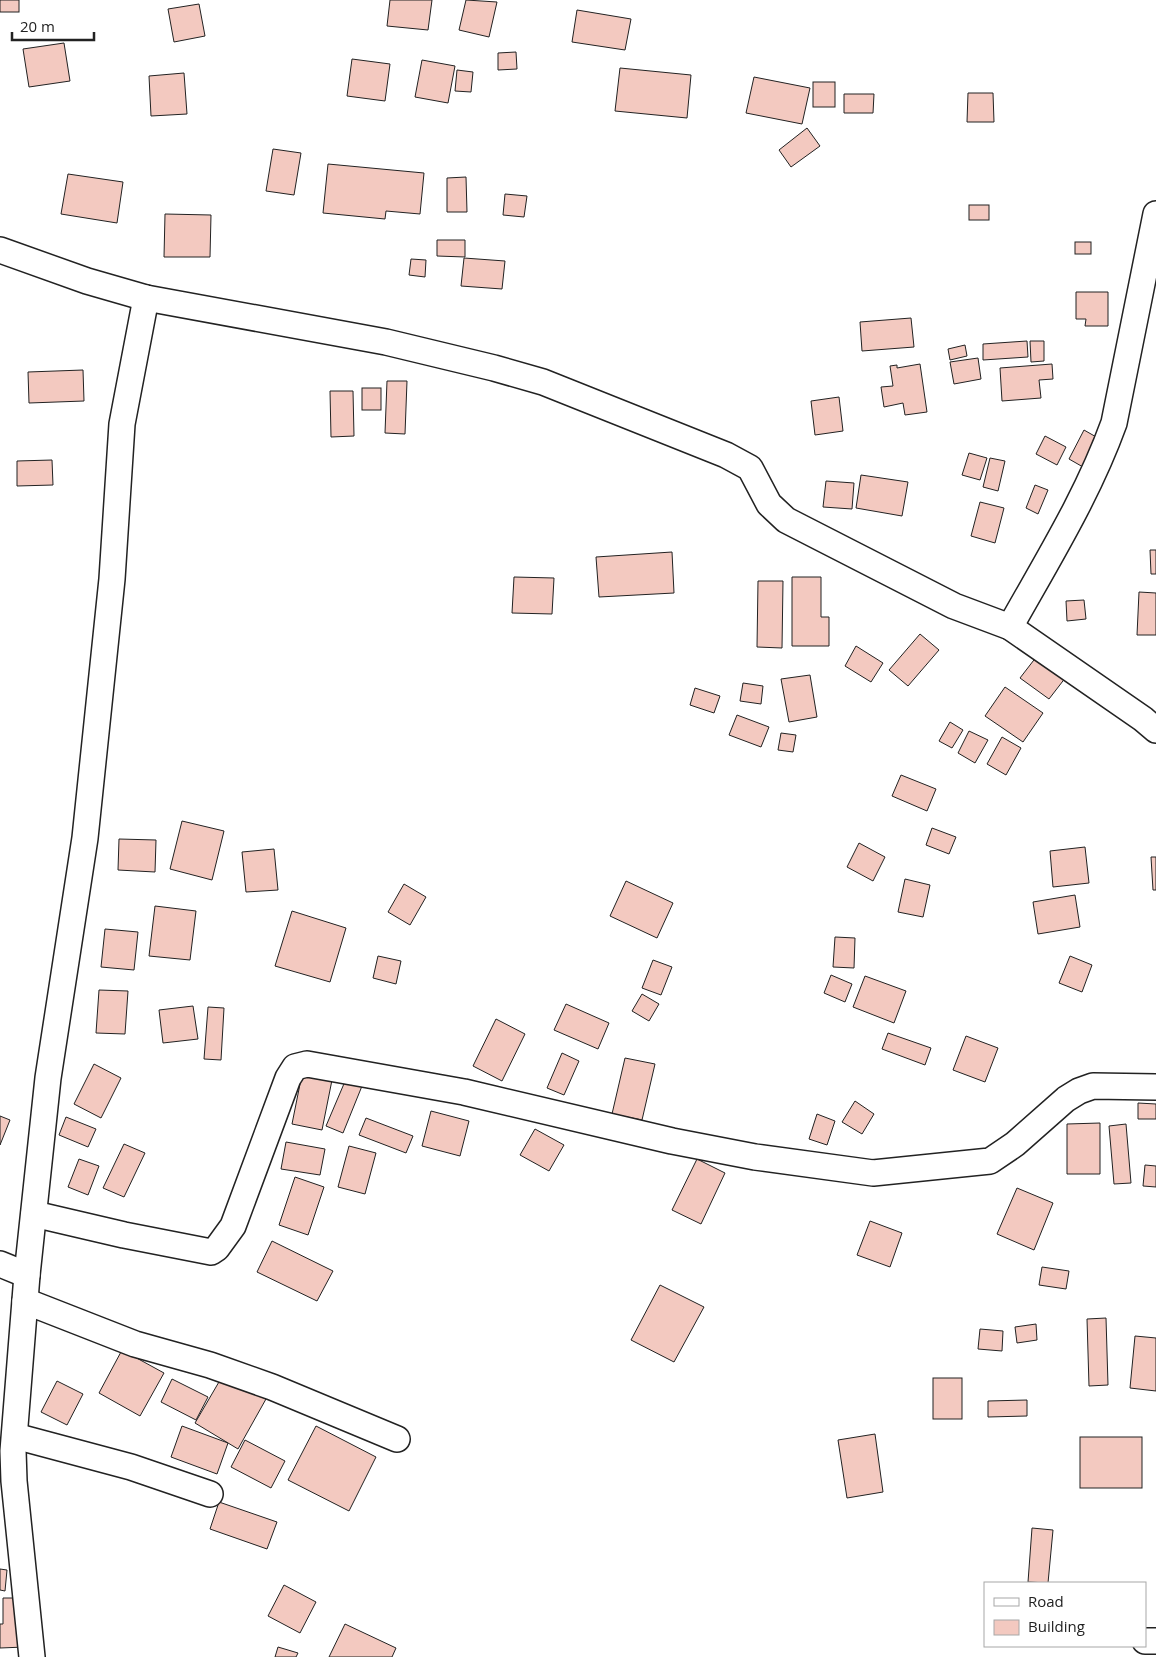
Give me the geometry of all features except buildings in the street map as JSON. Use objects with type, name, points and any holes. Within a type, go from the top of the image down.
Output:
[{"type":"street","points":[[1010,627],[1060,538],[1102,456],[1108,440],[1114,423],[1156,214]]},
{"type":"street","points":[[0,250],[87,281],[146,298],[386,342],[456,358],[543,382],[747,465],[769,504],[786,520],[954,606],[1010,627],[1156,730]]},
{"type":"street","points":[[32,1657],[16,1515],[15,1436],[27,1275],[48,1078],[85,838],[112,579],[122,424],[146,298]]},
{"type":"street","points":[[34,1214],[133,1237],[210,1252],[217,1248],[233,1226],[288,1078],[295,1067],[307,1064],[464,1092],[672,1142],[755,1157],[873,1172],[990,1161],[1015,1144],[1066,1099],[1079,1091],[1093,1086],[1156,1087]]},
{"type":"street","points":[[0,1264],[27,1275]]},
{"type":"street","points":[[25,1301],[135,1344],[210,1365],[272,1387],[397,1439]]},
{"type":"street","points":[[15,1436],[131,1467],[210,1494]]}]
